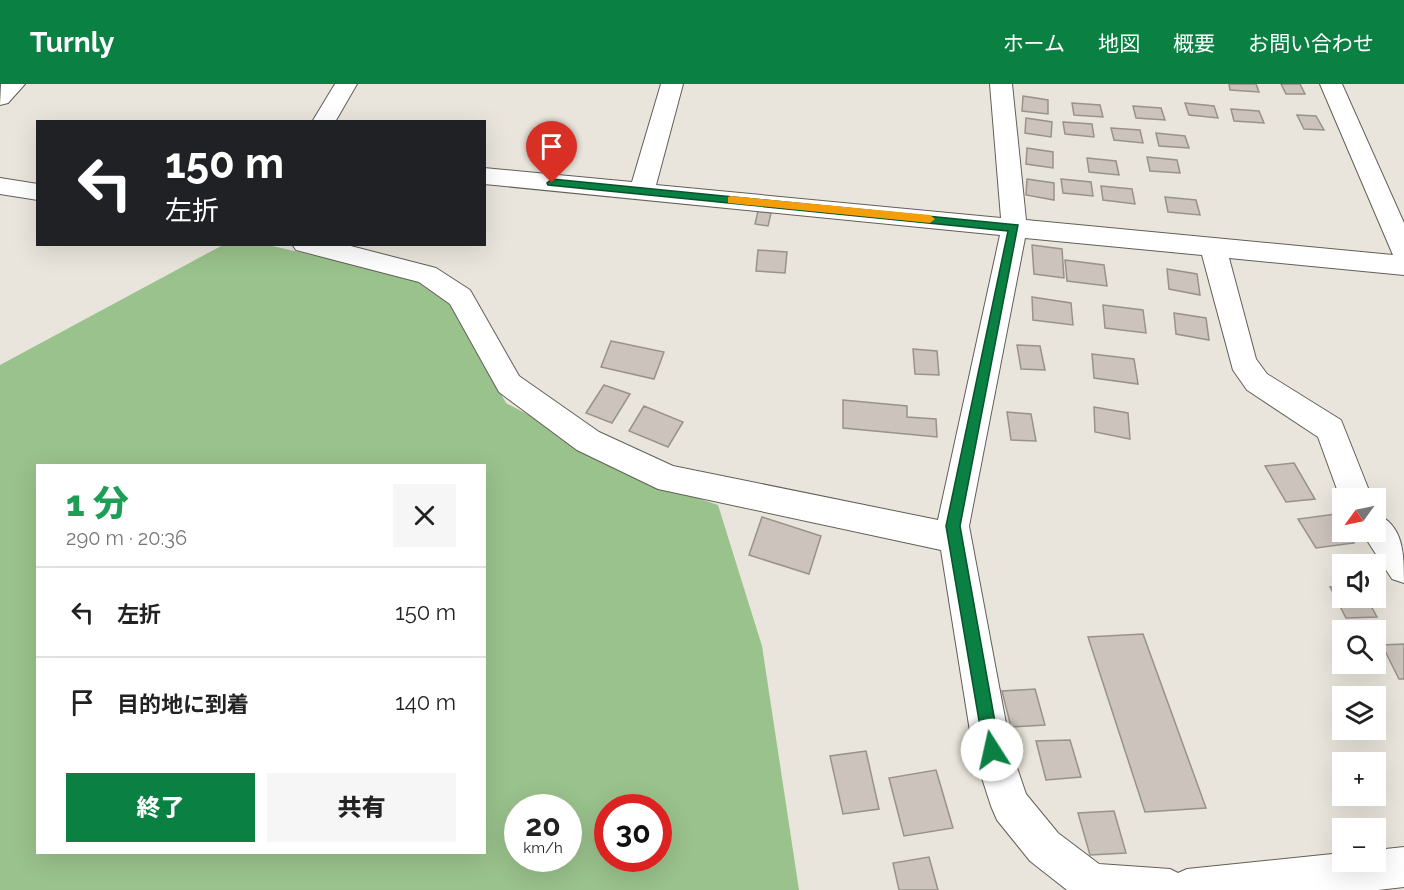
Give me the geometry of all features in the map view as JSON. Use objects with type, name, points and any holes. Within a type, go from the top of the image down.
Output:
[{"type":"street","points":[[0,98],[14,84]]},
{"type":"street","points":[[324,120],[346,84]]},
{"type":"street","points":[[642,191],[672,84]]},
{"type":"street","points":[[1001,84],[1014,228],[953,526],[992,750],[1011,806],[1044,847],[1092,884],[1170,890]]},
{"type":"street","points":[[1331,84],[1404,252]]},
{"type":"street","points":[[486,176],[1404,266]]},
{"type":"street","points":[[0,186],[36,192]]},
{"type":"street","points":[[313,246],[427,275],[459,297],[509,384],[588,441],[669,479],[954,538]]},
{"type":"street","points":[[1213,247],[1243,362],[1257,382],[1330,429],[1352,488]]},
{"type":"street","points":[[1386,542],[1404,568]]},
{"type":"street","points":[[1186,890],[1393,875]]},
{"type":"green space","points":[[221,246],[272,246],[416,279],[448,297],[506,403],[664,487],[718,505],[762,646],[799,890],[0,890],[0,365]]},
{"type":"building","points":[[1229,84],[1256,84],[1259,92],[1230,90]]},
{"type":"building","points":[[1281,84],[1300,84],[1305,94],[1286,94]]},
{"type":"building","points":[[1023,96],[1048,100],[1048,114],[1022,111]]},
{"type":"building","points":[[1072,103],[1100,105],[1103,117],[1074,115]]},
{"type":"building","points":[[1185,103],[1214,106],[1218,118],[1189,115]]},
{"type":"building","points":[[1133,106],[1161,108],[1165,120],[1136,118]]},
{"type":"building","points":[[1231,109],[1259,111],[1264,123],[1234,121]]},
{"type":"building","points":[[1297,115],[1316,116],[1324,130],[1304,129]]},
{"type":"building","points":[[1026,118],[1052,122],[1051,137],[1025,133]]},
{"type":"building","points":[[1063,122],[1092,124],[1094,137],[1065,134]]},
{"type":"building","points":[[1111,128],[1140,130],[1143,143],[1114,140]]},
{"type":"building","points":[[1156,133],[1185,136],[1189,148],[1159,146]]},
{"type":"building","points":[[1027,148],[1053,152],[1053,168],[1026,164]]},
{"type":"building","points":[[1147,157],[1177,160],[1180,173],[1150,171]]},
{"type":"building","points":[[1087,158],[1116,161],[1119,175],[1089,172]]},
{"type":"building","points":[[1027,179],[1054,183],[1054,200],[1026,195]]},
{"type":"building","points":[[1061,179],[1091,182],[1093,196],[1063,193]]},
{"type":"building","points":[[1101,186],[1132,189],[1135,204],[1103,200]]},
{"type":"building","points":[[1165,197],[1196,200],[1200,215],[1168,212]]},
{"type":"building","points":[[758,211],[771,213],[768,226],[755,224]]},
{"type":"building","points":[[1032,245],[1062,249],[1064,278],[1034,274]]},
{"type":"building","points":[[758,250],[787,252],[785,273],[756,271]]},
{"type":"building","points":[[1065,260],[1104,265],[1107,286],[1067,281]]},
{"type":"building","points":[[1167,269],[1197,274],[1200,295],[1169,289]]},
{"type":"building","points":[[1032,297],[1071,303],[1073,325],[1033,320]]},
{"type":"building","points":[[1103,305],[1143,310],[1146,333],[1105,328]]},
{"type":"building","points":[[1174,313],[1206,318],[1209,340],[1176,334]]},
{"type":"building","points":[[611,341],[664,352],[654,379],[601,367]]},
{"type":"building","points":[[1017,345],[1040,346],[1045,370],[1021,369]]},
{"type":"building","points":[[913,349],[937,351],[939,375],[915,374]]},
{"type":"building","points":[[1092,354],[1134,359],[1138,384],[1094,378]]},
{"type":"building","points":[[604,385],[630,394],[612,423],[586,413]]},
{"type":"building","points":[[843,400],[907,406],[907,417],[936,419],[937,437],[843,428]]},
{"type":"building","points":[[644,406],[683,422],[668,447],[629,431]]},
{"type":"building","points":[[1094,407],[1128,413],[1130,439],[1095,432]]},
{"type":"building","points":[[1007,412],[1031,414],[1036,441],[1011,440]]},
{"type":"building","points":[[1294,463],[1315,499],[1286,502],[1265,466]]},
{"type":"building","points":[[1332,515],[1332,542],[1354,543],[1316,548],[1298,519]]},
{"type":"building","points":[[762,517],[821,536],[809,574],[749,555]]},
{"type":"building","points":[[1341,608],[1372,608],[1377,617],[1346,618]]},
{"type":"building","points":[[1143,634],[1206,808],[1145,812],[1088,637]]},
{"type":"building","points":[[1404,644],[1404,679],[1399,679],[1386,653],[1386,645]]},
{"type":"building","points":[[1035,689],[1045,725],[1011,727],[1002,691]]},
{"type":"building","points":[[1070,740],[1081,777],[1046,780],[1036,741]]},
{"type":"building","points":[[866,751],[879,809],[843,814],[830,756]]},
{"type":"building","points":[[936,770],[953,828],[904,836],[889,778]]},
{"type":"building","points":[[1114,811],[1126,853],[1090,855],[1078,813]]},
{"type":"building","points":[[929,857],[938,890],[899,890],[893,863]]},
{"type":"slow traffic","points":[[731,200],[930,219]]},
{"type":"route","points":[[552,183],[1014,228],[953,526],[992,750]]}]
